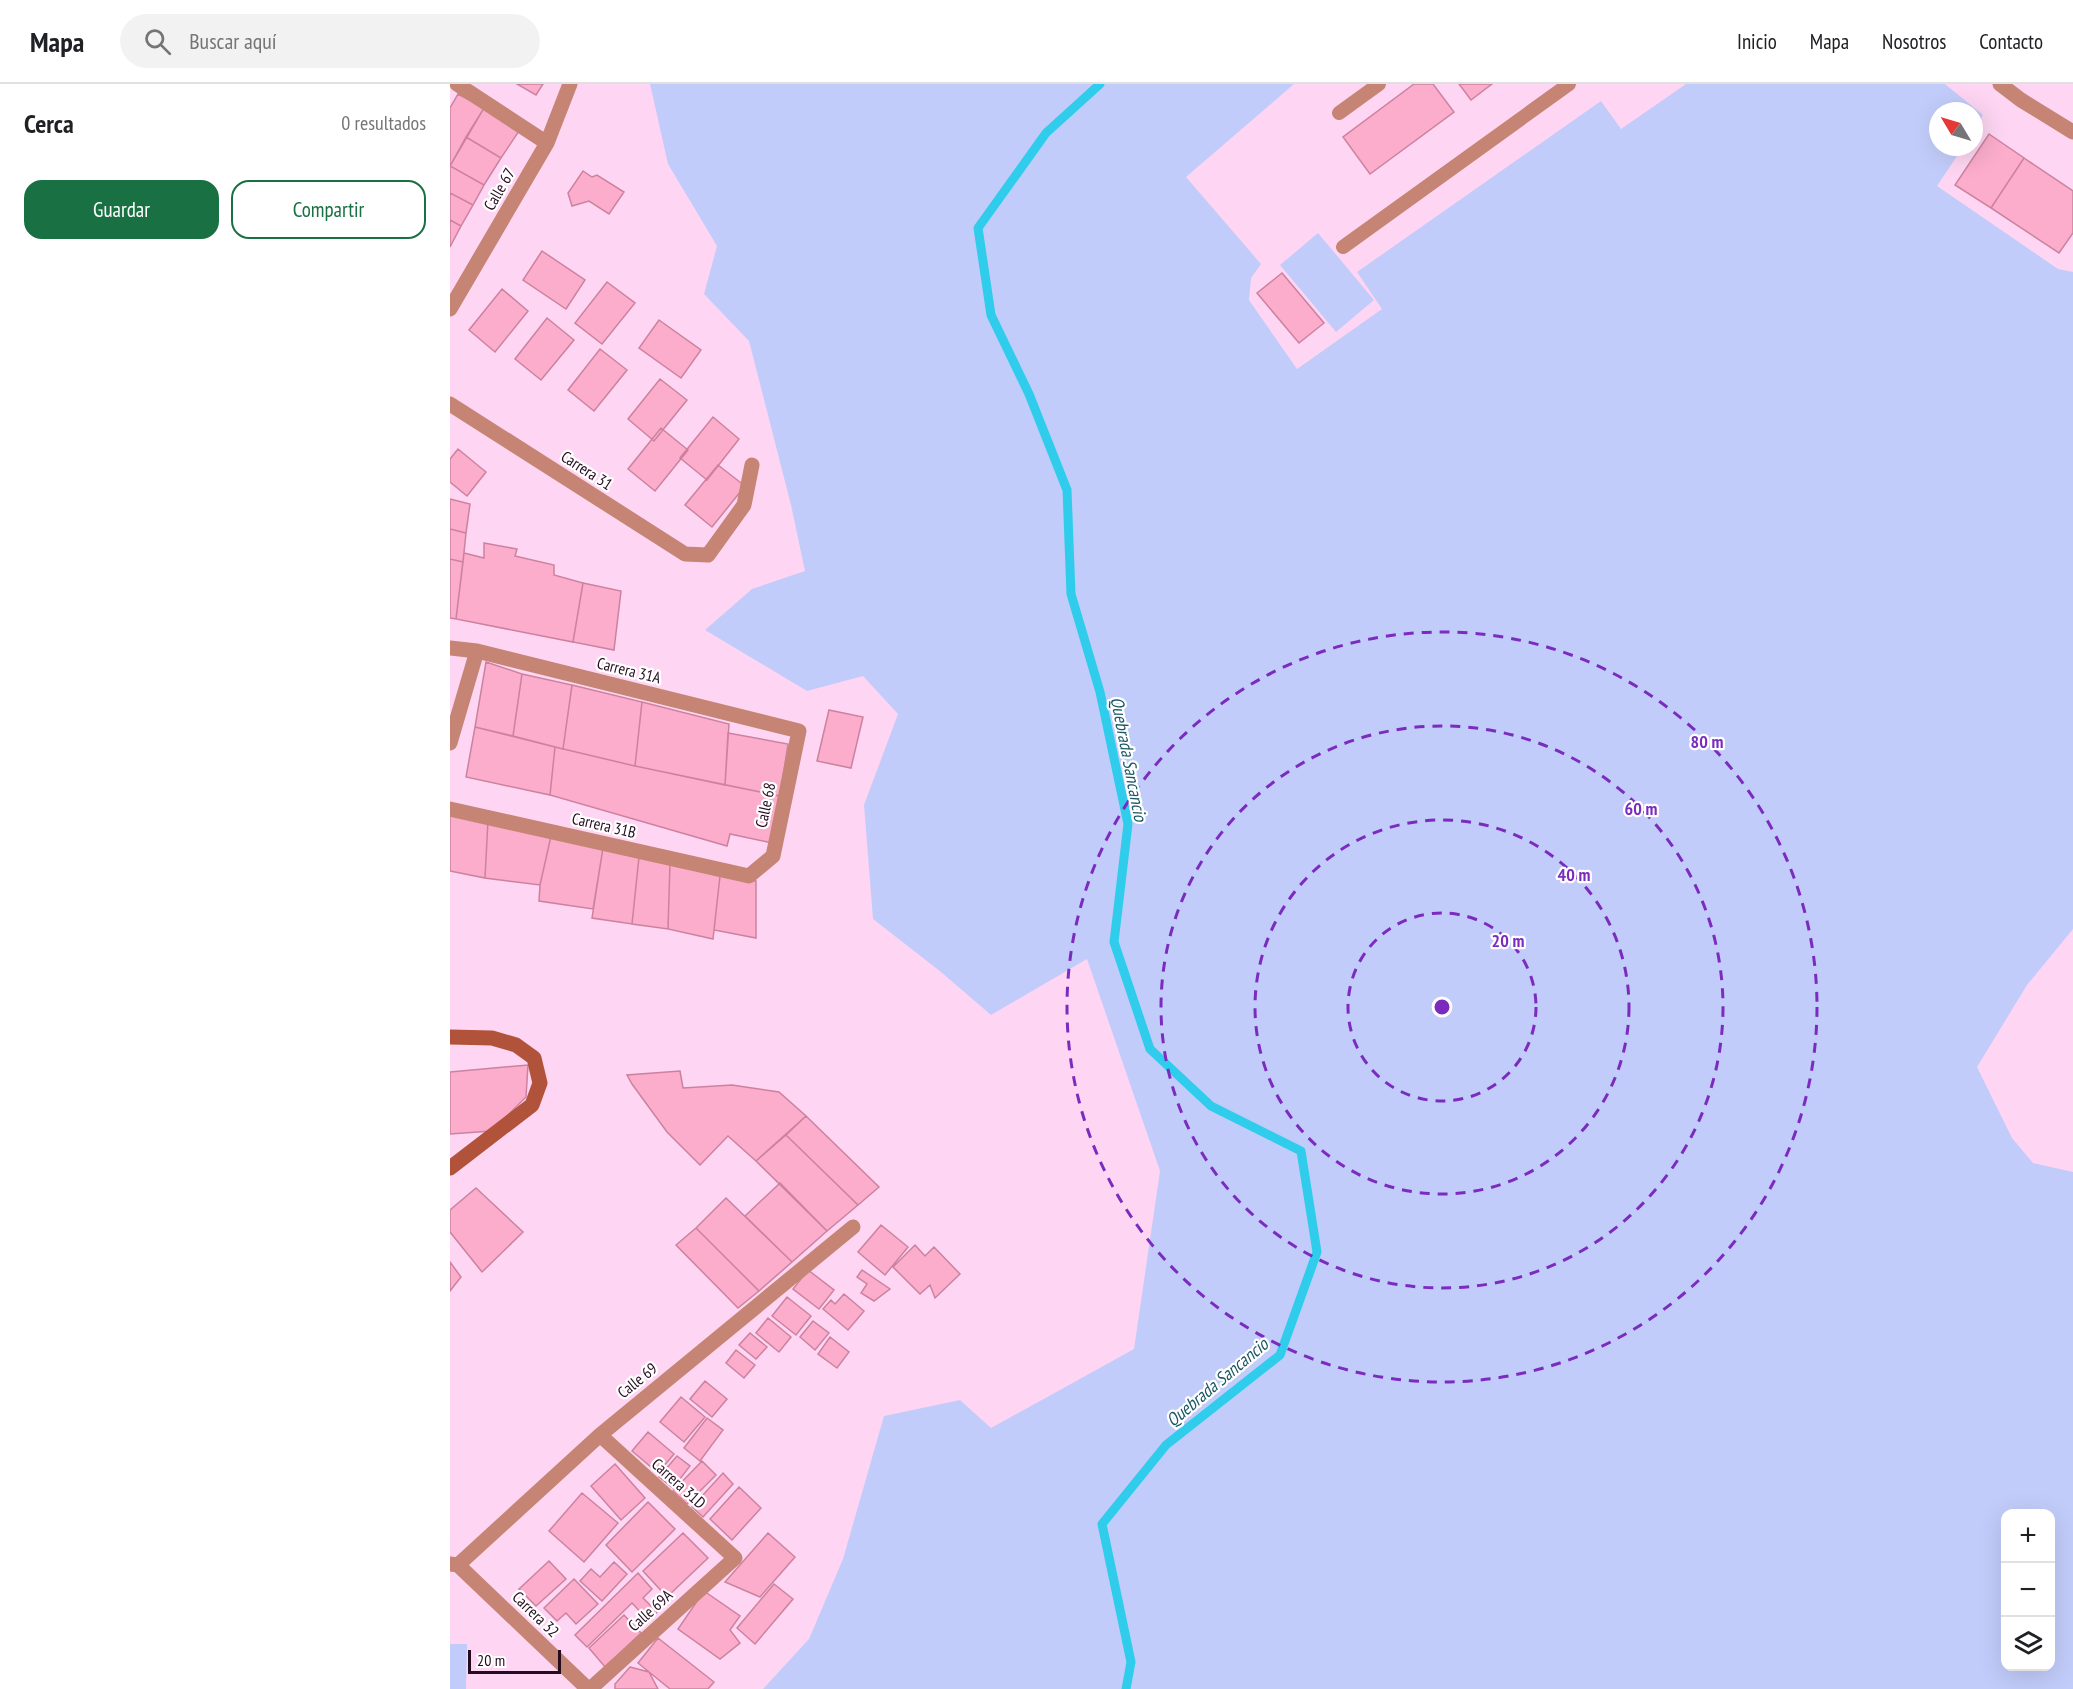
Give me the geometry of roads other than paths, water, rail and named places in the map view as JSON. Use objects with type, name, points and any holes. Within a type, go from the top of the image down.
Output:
[{"type":"street","points":[[457,84],[547,143]]},
{"type":"street","name":"Calle 67","points":[[450,309],[547,143],[570,84]]},
{"type":"street","points":[[2000,84],[2021,100],[2073,132]]},
{"type":"street","name":"Carrera 31","points":[[450,404],[685,554],[708,555],[744,506],[752,465]]},
{"type":"street","name":"Carrera 31A","points":[[450,648],[477,651],[799,732]]},
{"type":"street","points":[[450,743],[477,651]]},
{"type":"street","name":"Calle 68","points":[[749,876],[773,856],[799,732]]},
{"type":"street","name":"Carrera 31B","points":[[450,809],[749,876]]},
{"type":"street","points":[[450,1037],[492,1038],[516,1045],[534,1058],[540,1083],[532,1105],[450,1168]]},
{"type":"street","name":"Calle 69","points":[[454,1565],[600,1435],[853,1227]]},
{"type":"street","name":"Carrera 31D","points":[[600,1435],[735,1558]]},
{"type":"street","name":"Calle 69A","points":[[589,1689],[735,1558]]},
{"type":"street","name":"Carrera 32","points":[[454,1565],[589,1689]]},
{"type":"lane","points":[[1339,113],[1378,84]]},
{"type":"lane","points":[[1343,247],[1569,84]]},
{"type":"waterway","name":"Quebrada Sancancio","points":[[1100,84],[1046,133],[978,228],[991,315],[1029,394],[1067,490],[1071,594],[1100,692],[1128,824],[1114,942],[1150,1049],[1211,1106],[1301,1151],[1317,1252],[1280,1355],[1166,1445],[1102,1524],[1131,1662],[1126,1689]]}]
